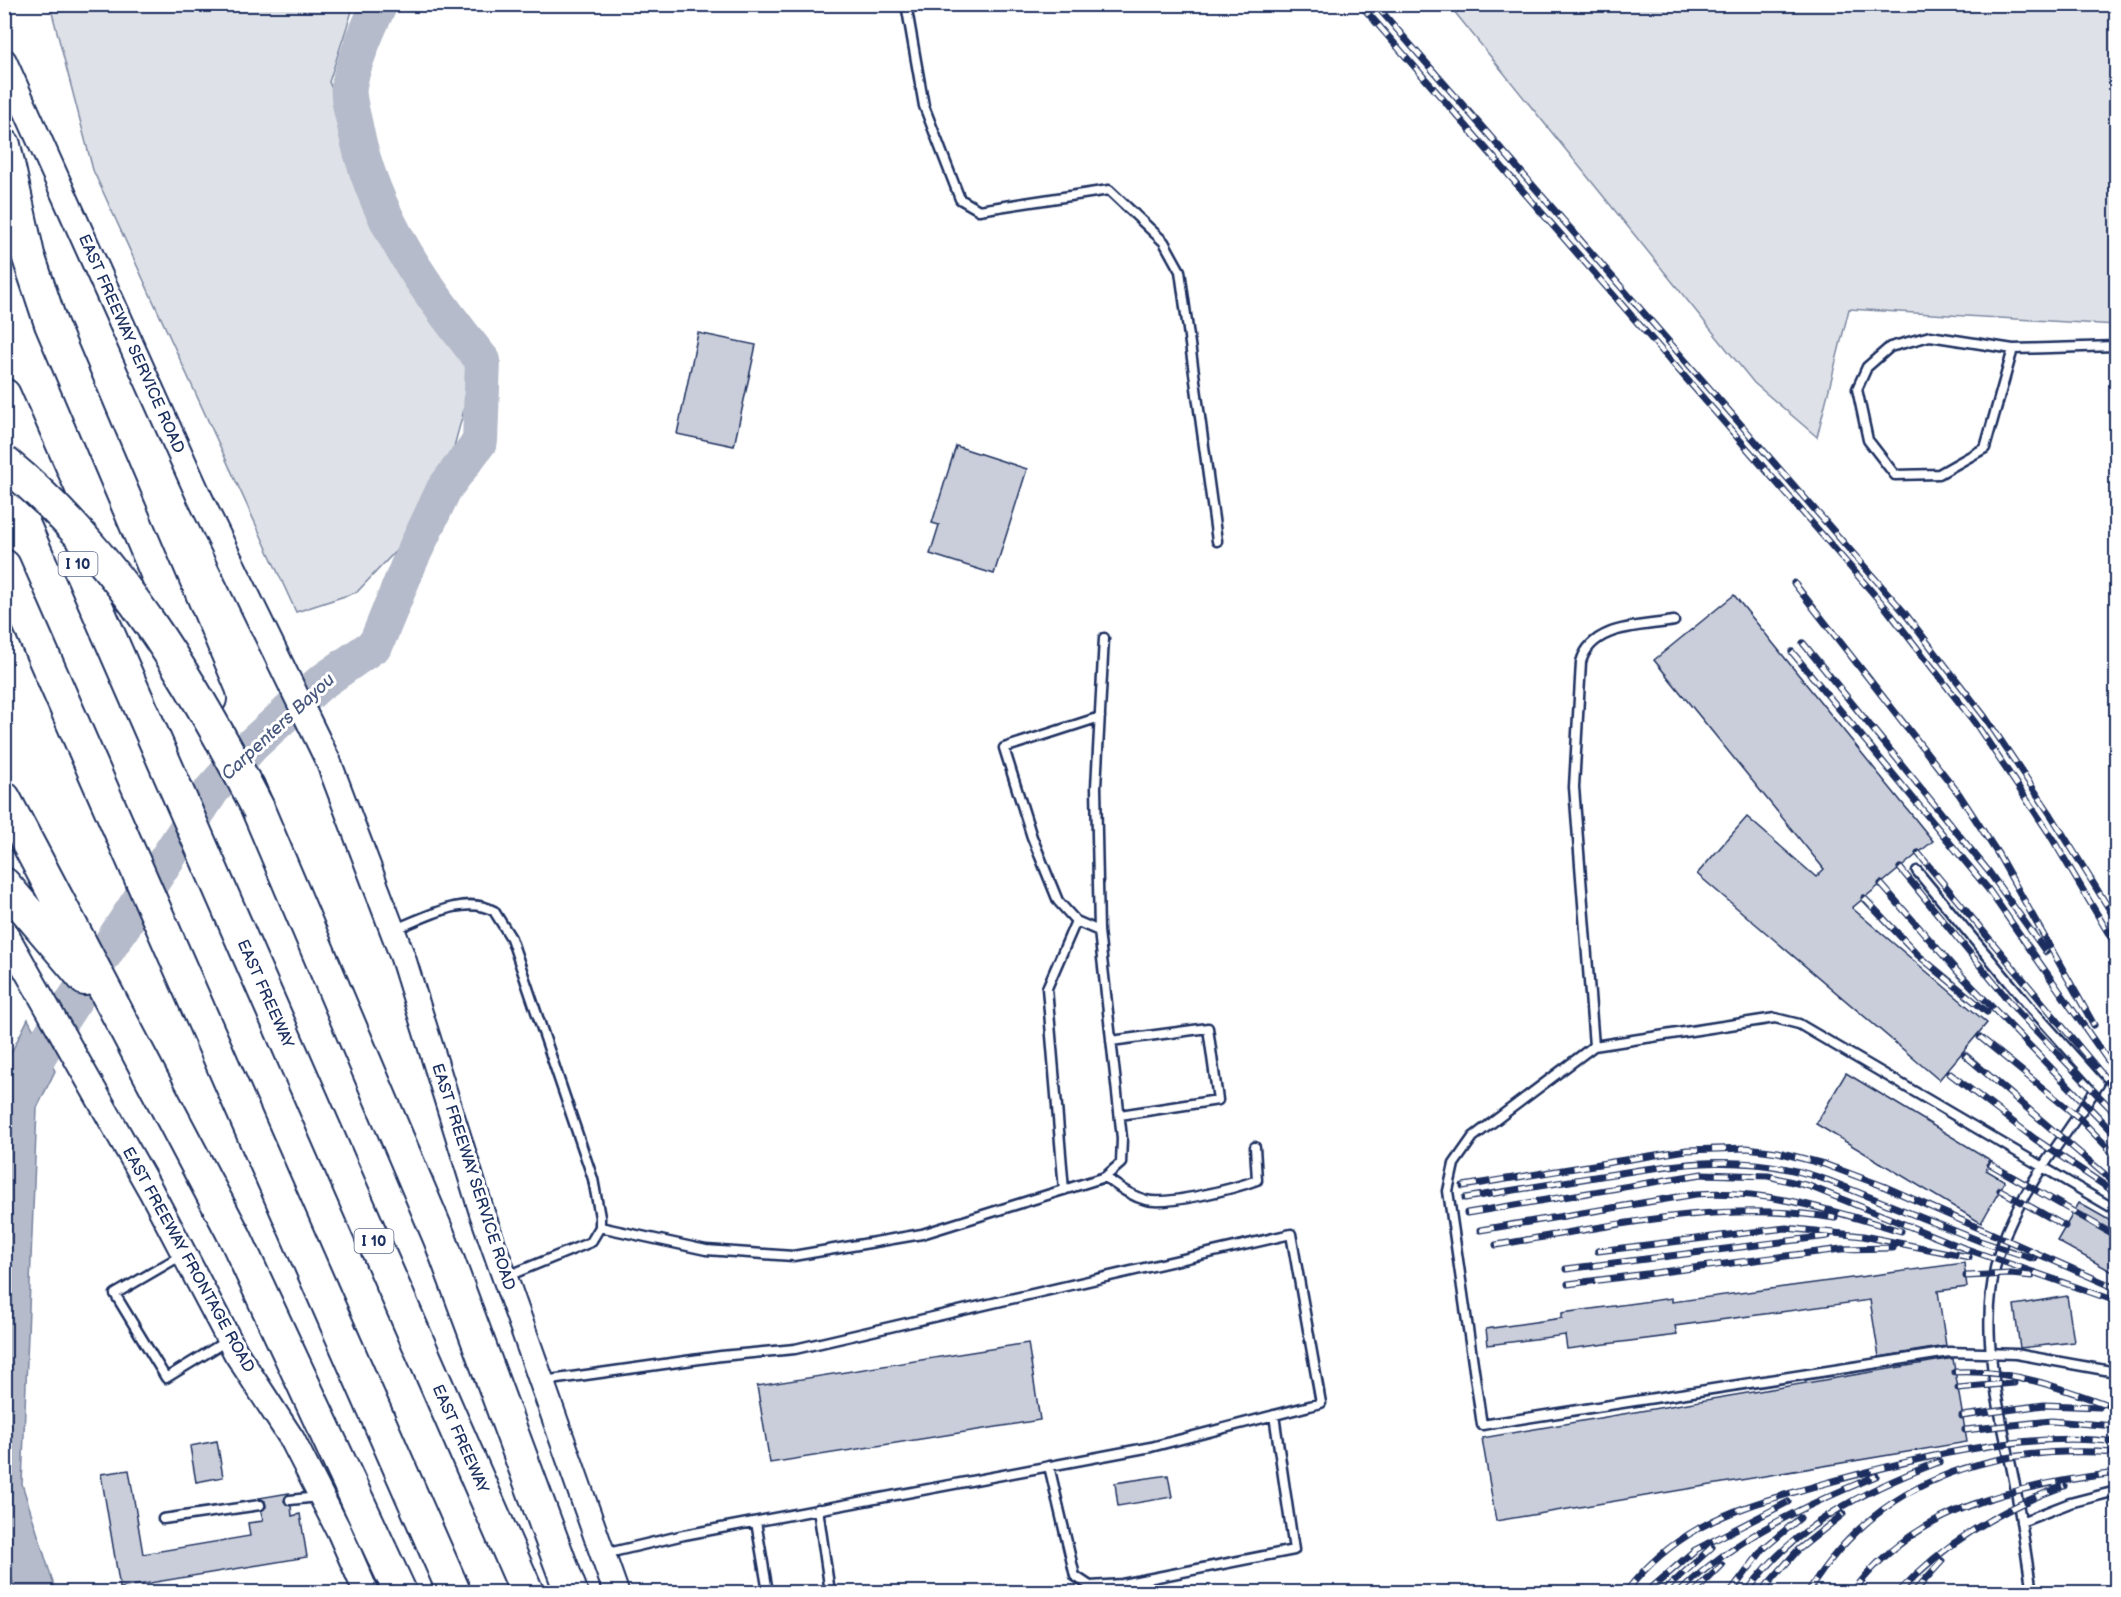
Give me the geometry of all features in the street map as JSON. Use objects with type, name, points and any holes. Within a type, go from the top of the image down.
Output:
[{"type":"highway","points":[[4,145],[25,244],[51,324],[158,581],[259,810],[448,1259],[571,1593]]},
{"type":"highway","name":"EAST FREEWAY","points":[[4,395],[527,1593]]},
{"type":"highway","points":[[4,462],[82,536],[152,624],[194,689],[259,810]]},
{"type":"highway","points":[[4,566],[454,1593]]},
{"type":"highway","points":[[4,798],[177,1122],[235,1237],[400,1593]]},
{"type":"highway","points":[[4,884],[51,935],[94,991],[134,1050],[177,1122]]},
{"type":"main road","name":"EAST FREEWAY SERVICE ROAD","points":[[4,62],[198,494],[329,763],[392,930],[505,1277],[616,1593]]},
{"type":"main road","name":"EAST FREEWAY FRONTAGE ROAD","points":[[4,931],[104,1105],[229,1340],[292,1438],[366,1593]]},
{"type":"lane","points":[[906,4],[924,106],[960,199],[979,210],[1109,189],[1164,242],[1180,271],[1217,541]]},
{"type":"lane","points":[[2013,348],[1985,448],[1939,474],[1895,476],[1868,440],[1857,389],[1867,367],[1890,347],[1930,336],[2013,348],[2116,346]]},
{"type":"lane","points":[[1594,1046],[1574,787],[1581,662],[1586,649],[1601,635],[1674,621]]},
{"type":"lane","points":[[600,1227],[706,1250],[793,1256],[922,1234],[1105,1177],[1121,1163],[1120,1115],[1099,931],[1096,788],[1104,638]]},
{"type":"lane","points":[[1099,931],[1076,921],[1058,901],[1032,837],[1004,748],[1100,717]]},
{"type":"lane","points":[[1917,871],[2029,1006],[2099,1084],[2014,1216],[2000,1248],[1989,1303],[1989,1351],[2032,1593]]},
{"type":"lane","points":[[392,930],[458,906],[474,904],[494,911],[504,923],[592,1179],[600,1227],[591,1242],[505,1277]]},
{"type":"lane","points":[[1064,1190],[1047,988],[1076,921]]},
{"type":"lane","points":[[2116,1210],[1800,1024],[1788,1020],[1762,1018],[1594,1046],[1473,1137],[1459,1154],[1450,1177],[1449,1206],[1482,1425],[1949,1352],[1989,1351],[2116,1372]]},
{"type":"lane","points":[[1111,1041],[1208,1028],[1218,1100],[1120,1115]]},
{"type":"lane","points":[[1105,1177],[1131,1195],[1149,1201],[1230,1189],[1257,1180],[1255,1147]]},
{"type":"lane","points":[[541,1382],[721,1356],[795,1349],[1291,1234],[1321,1403],[1151,1447],[684,1535],[601,1555]]},
{"type":"lane","points":[[184,1254],[115,1294],[166,1378],[229,1340]]},
{"type":"lane","points":[[1049,1466],[1075,1576],[1090,1586],[1122,1584],[1294,1550],[1274,1415]]},
{"type":"lane","points":[[2021,1522],[2070,1503],[2116,1491]]},
{"type":"lane","points":[[290,1500],[321,1496]]},
{"type":"lane","points":[[163,1519],[260,1505]]},
{"type":"lane","points":[[818,1509],[830,1593]]},
{"type":"lane","points":[[756,1522],[768,1593]]},
{"type":"shaded area","points":[[50,5],[354,5],[329,82],[414,289],[475,369],[438,506],[357,592],[296,612],[93,170]]},
{"type":"shaded area","points":[[1449,5],[2116,5],[2116,325],[1849,309],[1817,437],[1754,383]]},
{"type":"water","points":[[28,1019],[55,1071],[37,1108],[22,1484],[56,1592],[16,1592],[4,1556],[4,1067]]},
{"type":"building","points":[[698,333],[756,345],[734,446],[677,434]]},
{"type":"building","points":[[956,446],[1027,469],[994,574],[930,554],[939,525],[932,523]]},
{"type":"building","points":[[1734,595],[1933,841],[1852,908],[1987,1023],[1939,1080],[1697,874],[1747,817],[1816,877],[1824,869],[1654,660]]},
{"type":"building","points":[[1846,1073],[1992,1161],[1986,1170],[2005,1181],[1981,1223],[1816,1124]]},
{"type":"building","points":[[2079,1203],[2116,1224],[2116,1274],[2057,1241]]},
{"type":"building","points":[[1964,1263],[1967,1287],[1938,1291],[1946,1346],[1879,1357],[1870,1300],[1675,1326],[1677,1335],[1567,1349],[1565,1335],[1488,1345],[1486,1329],[1562,1318],[1562,1313],[1672,1298],[1672,1302]]},
{"type":"building","points":[[2067,1296],[2074,1342],[2020,1348],[2014,1305]]},
{"type":"building","points":[[1028,1343],[1040,1420],[770,1463],[757,1386]]},
{"type":"building","points":[[1953,1359],[1967,1442],[1496,1521],[1482,1438]]},
{"type":"building","points":[[217,1441],[223,1477],[196,1482],[190,1446]]},
{"type":"building","points":[[129,1470],[143,1554],[250,1536],[248,1523],[263,1521],[261,1511],[266,1507],[265,1501],[259,1498],[289,1493],[284,1501],[291,1506],[292,1516],[300,1514],[307,1557],[120,1588],[101,1474]]},
{"type":"building","points":[[1168,1475],[1172,1497],[1118,1506],[1115,1483]]},
{"type":"waterway","name":"Carpenters Bayou","points":[[21,1092],[44,1046],[212,790],[252,745],[319,684],[376,644],[410,561],[444,489],[480,441],[483,361],[441,308],[404,252],[388,222],[363,160],[349,101],[349,86],[354,67],[380,4]]},
{"type":"railway","points":[[1360,4],[1886,608],[1976,724],[2049,833],[2116,946]]},
{"type":"railway","points":[[1375,4],[1903,611],[1985,717],[2051,815],[2116,920]]},
{"type":"railway","points":[[1794,583],[1959,794],[1998,854],[2094,1025]]},
{"type":"railway","points":[[1803,643],[1989,872],[2046,952]]},
{"type":"railway","points":[[1792,652],[1988,889],[2116,1072]]},
{"type":"railway","points":[[1918,853],[2116,1091]]},
{"type":"railway","points":[[1900,868],[2018,1012],[2116,1114]]},
{"type":"railway","points":[[1881,884],[1957,971],[2116,1135]]},
{"type":"railway","points":[[1864,898],[1918,955],[1987,1012]]},
{"type":"railway","points":[[1980,1037],[2078,1117],[2116,1156]]},
{"type":"railway","points":[[1965,1055],[2116,1184]]},
{"type":"railway","points":[[1949,1073],[2035,1139],[2116,1193]]},
{"type":"railway","points":[[1463,1186],[1687,1150],[1747,1148],[1778,1152],[1824,1164],[1883,1186],[2116,1288]]},
{"type":"railway","points":[[1465,1198],[1687,1164],[1742,1163],[1770,1166],[1798,1171],[1827,1180],[1980,1241],[2034,1259]]},
{"type":"railway","points":[[1990,1164],[2116,1236]]},
{"type":"railway","points":[[1467,1213],[1702,1174],[1768,1176],[1809,1186],[1961,1247],[2116,1301]]},
{"type":"railway","points":[[2000,1190],[2065,1226]]},
{"type":"railway","points":[[1480,1230],[1696,1194],[1723,1193],[1800,1203],[1901,1231]]},
{"type":"railway","points":[[1496,1245],[1622,1224],[1707,1213],[1792,1213],[1835,1218]]},
{"type":"railway","points":[[1598,1251],[1786,1228],[1863,1236],[1969,1257]]},
{"type":"railway","points":[[1566,1269],[1828,1236]]},
{"type":"railway","points":[[1568,1284],[1841,1249],[1893,1248]]},
{"type":"railway","points":[[1966,1276],[2010,1274],[2032,1276]]},
{"type":"railway","points":[[1955,1372],[2017,1377],[2057,1387],[2116,1408]]},
{"type":"railway","points":[[1958,1388],[2014,1383]]},
{"type":"railway","points":[[1962,1416],[2044,1405],[2099,1407]]},
{"type":"railway","points":[[1965,1430],[2051,1421],[2116,1426]]},
{"type":"railway","points":[[1626,1592],[1651,1564],[1690,1534],[1727,1514],[1769,1499],[1885,1467],[1963,1450],[2041,1440],[2079,1439],[2116,1442]]},
{"type":"railway","points":[[1808,1592],[1836,1554],[1868,1522],[1903,1496],[1941,1477],[1981,1463],[2024,1455],[2069,1452],[2116,1453]]},
{"type":"railway","points":[[1747,1592],[1765,1569],[1808,1529],[1858,1498],[1939,1462]]},
{"type":"railway","points":[[1853,1592],[1878,1563],[1906,1539],[1937,1520],[1971,1505],[2006,1494],[2079,1478],[2116,1473]]},
{"type":"railway","points":[[1680,1592],[1701,1573],[1747,1539],[1797,1511],[1876,1476]]},
{"type":"railway","points":[[1899,1592],[1935,1558],[1975,1529],[2018,1505],[2064,1486]]},
{"type":"railway","points":[[1647,1592],[1695,1550],[1788,1502]]},
{"type":"railway","points":[[1761,1592],[1798,1550],[1843,1514]]},
{"type":"railway","points":[[1731,1592],[1763,1549],[1800,1518]]},
{"type":"railway","points":[[1663,1592],[1712,1547]]},
{"type":"railway","points":[[1914,1592],[1942,1561]]},
{"type":"railway","points":[[1695,1592],[1722,1565]]}]
